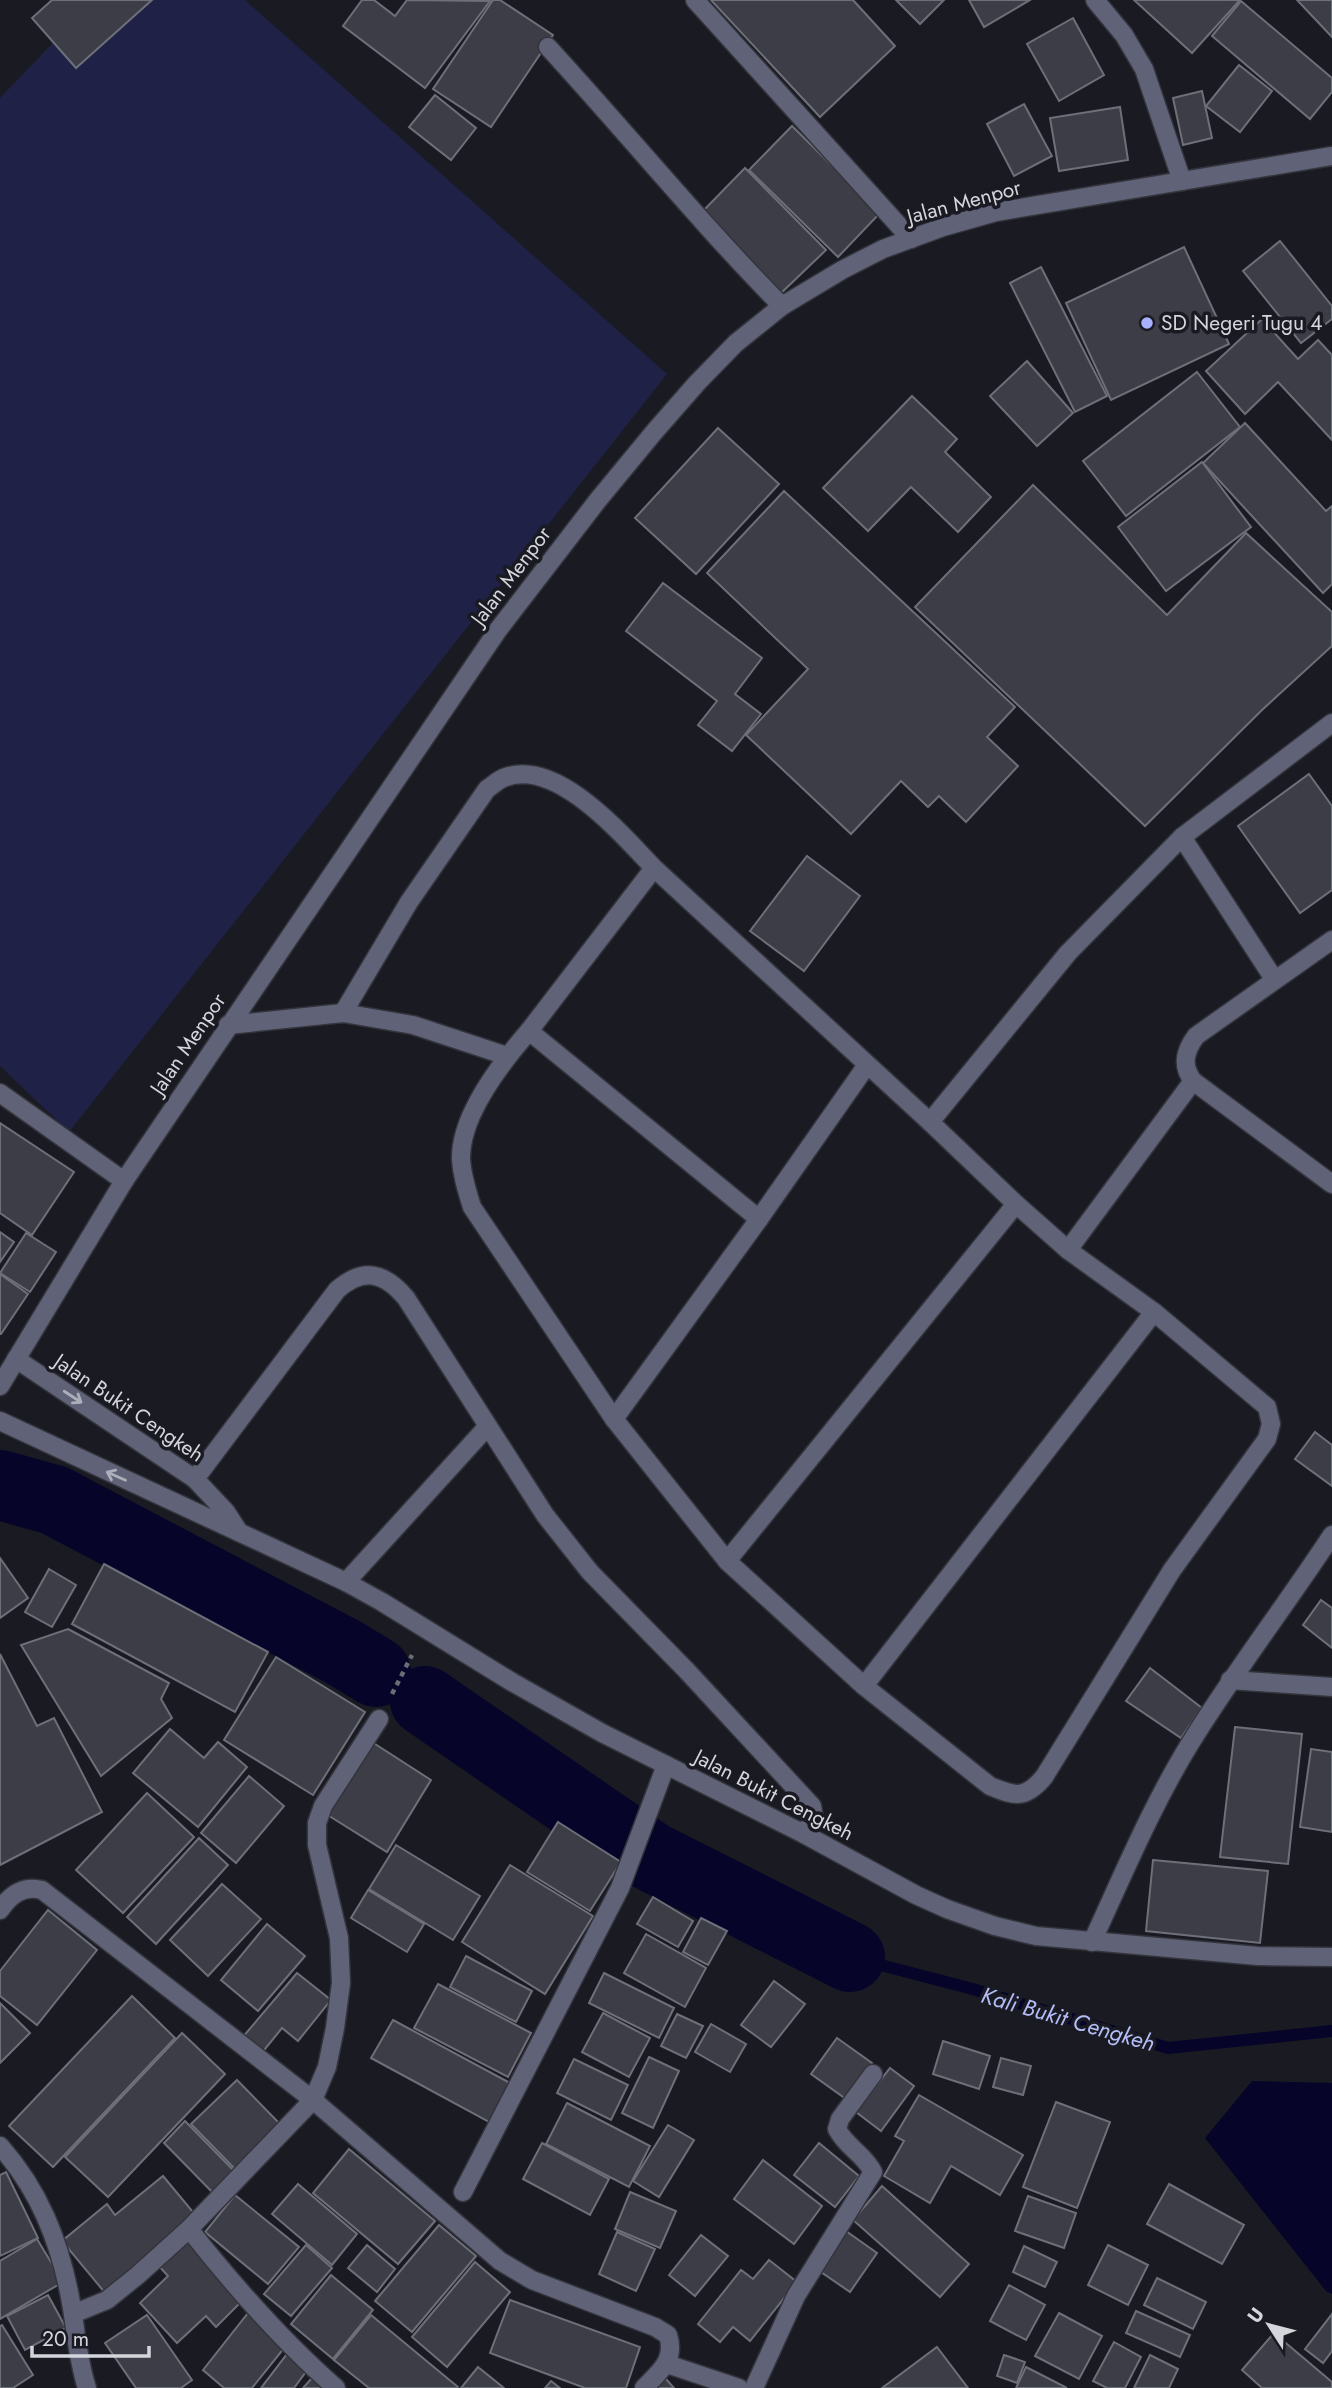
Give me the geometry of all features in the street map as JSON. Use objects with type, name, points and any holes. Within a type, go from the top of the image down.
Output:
[{"type":"street","points":[[695,0],[911,239]]},
{"type":"street","points":[[1095,0],[1124,35],[1144,69],[1182,181]]},
{"type":"street","points":[[548,47],[635,142],[721,244],[782,306]]},
{"type":"street","name":"Jalan Menpor","points":[[0,1386],[124,1181],[498,630],[598,500],[697,383],[736,343],[782,306],[842,270],[883,249],[943,227],[996,212],[1332,156]]},
{"type":"street","points":[[930,1122],[1068,953],[1182,837],[1332,723]]},
{"type":"street","points":[[344,1013],[409,902],[487,789],[504,777],[524,774],[554,782],[581,798],[612,824],[654,868],[930,1122],[1016,1205],[1068,1250],[1154,1312],[1267,1407],[1271,1424],[1267,1439],[1171,1570],[1044,1777],[1037,1786],[1024,1794],[1010,1794],[990,1786],[864,1686],[727,1560],[614,1419],[472,1207],[463,1178],[461,1156],[467,1128],[480,1099],[507,1056],[654,868]]},
{"type":"street","points":[[1182,837],[1274,979]]},
{"type":"street","points":[[1330,1178],[1193,1081],[1185,1068],[1185,1060],[1196,1035],[1332,940]]},
{"type":"street","points":[[228,1025],[344,1013],[413,1025],[507,1056]]},
{"type":"street","points":[[529,1031],[759,1219]]},
{"type":"street","points":[[614,1419],[867,1065]]},
{"type":"street","points":[[1068,1250],[1193,1081]]},
{"type":"street","points":[[0,1093],[124,1181]]},
{"type":"street","points":[[727,1560],[1016,1205]]},
{"type":"street","points":[[195,1479],[337,1290],[355,1276],[378,1276],[388,1281],[401,1292],[545,1515],[590,1572],[687,1671],[812,1806],[814,1818],[804,1834]]},
{"type":"street","points":[[864,1686],[1154,1312]]},
{"type":"street","name":"Jalan Bukit Cengkeh","points":[[16,1359],[195,1479],[226,1512],[239,1532]]},
{"type":"street","name":"Jalan Bukit Cengkeh","points":[[0,1421],[346,1583],[602,1733],[947,1909],[995,1926],[1036,1936],[1258,1956],[1332,1957]]},
{"type":"street","points":[[346,1583],[487,1427]]},
{"type":"street","points":[[1092,1942],[1147,1822],[1189,1744],[1332,1535]]},
{"type":"street","points":[[1230,1681],[1332,1687]]},
{"type":"street","points":[[73,2314],[107,2300],[138,2275],[189,2229],[313,2100],[327,2067],[341,1983],[339,1938],[317,1845],[317,1823],[323,1806],[379,1719]]},
{"type":"street","points":[[463,2192],[620,1888],[666,1765]]},
{"type":"street","points":[[0,1910],[21,1890],[42,1890],[313,2100],[500,2261],[532,2280],[655,2327],[668,2335],[672,2347],[667,2364],[644,2388]]},
{"type":"street","points":[[754,2388],[796,2296],[873,2172],[868,2162],[841,2137],[837,2129],[840,2119],[873,2074]]},
{"type":"street","points":[[0,2146],[35,2193],[48,2217],[58,2246],[73,2314],[76,2347],[87,2388]]},
{"type":"street","points":[[189,2229],[234,2286],[305,2361],[336,2388]]},
{"type":"street","points":[[667,2364],[739,2388]]},
{"type":"path","points":[[394,1690],[402,1674]]},
{"type":"shaded area","points":[[94,0],[245,0],[667,374],[69,1132],[0,1066],[0,98]]},
{"type":"shaded area","points":[[1252,2081],[1332,2083],[1332,2294],[1326,2291],[1205,2138]]},
{"type":"building","points":[[52,0],[152,0],[76,68],[32,18]]},
{"type":"building","points":[[362,0],[374,0],[395,16],[407,0],[490,1],[425,88],[343,26]]},
{"type":"building","points":[[493,0],[500,0],[553,35],[491,127],[433,89]]},
{"type":"building","points":[[711,0],[853,0],[895,46],[820,117]]},
{"type":"building","points":[[896,0],[944,0],[920,24]]},
{"type":"building","points":[[969,0],[1030,0],[984,27]]},
{"type":"building","points":[[1134,0],[1240,0],[1192,53]]},
{"type":"building","points":[[1297,0],[1332,0],[1332,37]]},
{"type":"building","points":[[1241,1],[1332,78],[1332,92],[1310,119],[1212,36]]},
{"type":"building","points":[[1073,18],[1104,75],[1059,101],[1027,44]]},
{"type":"building","points":[[1239,65],[1272,91],[1240,132],[1206,106]]},
{"type":"building","points":[[1202,91],[1212,138],[1183,145],[1173,98]]},
{"type":"building","points":[[435,95],[476,128],[451,160],[409,127]]},
{"type":"building","points":[[1024,104],[1052,156],[1014,176],[987,124]]},
{"type":"building","points":[[1120,107],[1128,160],[1059,171],[1050,118]]},
{"type":"building","points":[[792,126],[880,213],[838,257],[749,170]]},
{"type":"building","points":[[745,168],[826,250],[778,296],[699,215]]},
{"type":"building","points":[[1280,241],[1332,306],[1332,319],[1301,343],[1243,271]]},
{"type":"building","name":"SD Negeri Tugu 4","points":[[1184,247],[1229,344],[1111,400],[1066,303]]},
{"type":"building","points":[[1041,267],[1107,396],[1075,412],[1010,283]]},
{"type":"building","points":[[1262,319],[1298,359],[1318,340],[1332,355],[1332,440],[1278,382],[1245,414],[1206,371]]},
{"type":"building","points":[[1027,361],[1073,413],[1037,446],[990,396]]},
{"type":"building","points":[[1197,372],[1240,427],[1126,516],[1083,461]]},
{"type":"building","points":[[912,396],[957,439],[945,452],[991,497],[958,532],[911,487],[868,531],[823,488]]},
{"type":"building","points":[[1245,423],[1326,511],[1332,506],[1332,584],[1323,593],[1203,463]]},
{"type":"building","points":[[718,428],[779,484],[696,574],[635,518]]},
{"type":"building","points":[[1202,462],[1251,527],[1166,591],[1118,527]]},
{"type":"building","points":[[1033,485],[1167,615],[1246,533],[1332,612],[1332,646],[1262,710],[1145,826],[915,607]]},
{"type":"building","points":[[784,491],[1015,707],[987,737],[1018,766],[966,822],[939,796],[928,807],[901,781],[851,834],[746,735],[808,669],[707,573]]},
{"type":"building","points":[[663,583],[762,658],[735,694],[761,714],[732,751],[698,725],[717,701],[626,631]]},
{"type":"building","points":[[1309,774],[1332,806],[1332,890],[1300,913],[1238,826]]},
{"type":"building","points":[[807,856],[860,896],[804,971],[750,931]]},
{"type":"building","points":[[0,1123],[74,1172],[32,1235],[0,1213]]},
{"type":"building","points":[[0,1232],[14,1242],[0,1262]]},
{"type":"building","points":[[26,1233],[56,1252],[30,1292],[0,1273]]},
{"type":"building","points":[[0,1274],[28,1294],[1,1334],[0,1334]]},
{"type":"building","points":[[1315,1432],[1332,1445],[1332,1486],[1295,1459]]},
{"type":"building","points":[[0,1558],[28,1598],[0,1618]]},
{"type":"building","points":[[104,1564],[268,1652],[235,1712],[72,1624]]},
{"type":"building","points":[[49,1569],[76,1585],[52,1627],[25,1612]]},
{"type":"building","points":[[1321,1600],[1332,1608],[1332,1648],[1303,1625]]},
{"type":"building","points":[[68,1629],[169,1683],[161,1699],[172,1718],[101,1776],[21,1645]]},
{"type":"building","points":[[0,1654],[37,1726],[54,1718],[102,1812],[0,1865]]},
{"type":"building","points":[[276,1657],[365,1712],[313,1795],[224,1740]]},
{"type":"building","points":[[1150,1668],[1202,1708],[1181,1738],[1126,1701]]},
{"type":"building","points":[[1235,1727],[1302,1734],[1288,1864],[1220,1857]]},
{"type":"building","points":[[170,1729],[204,1758],[218,1742],[247,1767],[198,1827],[133,1773]]},
{"type":"building","points":[[372,1742],[431,1780],[387,1852],[326,1814]]},
{"type":"building","points":[[1311,1749],[1332,1752],[1332,1832],[1300,1827]]},
{"type":"building","points":[[249,1776],[284,1806],[236,1863],[201,1833]]},
{"type":"building","points":[[147,1793],[194,1837],[123,1913],[76,1870]]},
{"type":"building","points":[[558,1822],[621,1862],[590,1911],[527,1872]]},
{"type":"building","points":[[199,1838],[228,1865],[156,1944],[127,1917]]},
{"type":"building","points":[[396,1845],[480,1896],[453,1940],[369,1889]]},
{"type":"building","points":[[1153,1860],[1268,1871],[1260,1943],[1146,1931]]},
{"type":"building","points":[[510,1865],[593,1916],[545,1994],[462,1942]]},
{"type":"building","points":[[222,1884],[261,1919],[208,1976],[170,1940]]},
{"type":"building","points":[[368,1890],[424,1924],[407,1952],[351,1918]]},
{"type":"building","points":[[653,1897],[693,1921],[678,1947],[637,1924]]},
{"type":"building","points":[[48,1910],[97,1950],[37,2025],[0,1996],[0,1971]]},
{"type":"building","points":[[701,1918],[727,1931],[708,1965],[683,1952]]},
{"type":"building","points":[[267,1924],[305,1956],[258,2011],[221,1980]]},
{"type":"building","points":[[646,1934],[706,1968],[685,2007],[624,1973]]},
{"type":"building","points":[[466,1956],[532,1991],[516,2022],[450,1987]]},
{"type":"building","points":[[297,1973],[331,2000],[298,2041],[282,2028],[261,2054],[242,2038]]},
{"type":"building","points":[[604,1973],[674,2008],[659,2038],[589,2003]]},
{"type":"building","points":[[774,1981],[805,2004],[771,2047],[741,2025]]},
{"type":"building","points":[[438,1984],[531,2033],[508,2077],[414,2028]]},
{"type":"building","points":[[132,1996],[175,2038],[53,2167],[9,2126]]},
{"type":"building","points":[[0,2003],[30,2033],[0,2063]]},
{"type":"building","points":[[603,2013],[650,2038],[629,2077],[582,2052]]},
{"type":"building","points":[[677,2014],[703,2026],[686,2058],[661,2046]]},
{"type":"building","points":[[393,2020],[510,2083],[489,2122],[371,2058]]},
{"type":"building","points":[[711,2024],[746,2044],[730,2072],[695,2052]]},
{"type":"building","points":[[182,2033],[225,2074],[108,2197],[65,2157]]},
{"type":"building","points":[[837,2038],[872,2063],[846,2099],[811,2074]]},
{"type":"building","points":[[943,2041],[990,2056],[979,2089],[933,2074]]},
{"type":"building","points":[[649,2057],[679,2071],[653,2128],[622,2113]]},
{"type":"building","points":[[1001,2058],[1031,2066],[1023,2095],[993,2087]]},
{"type":"building","points":[[574,2059],[628,2085],[611,2120],[557,2093]]},
{"type":"building","points":[[890,2068],[914,2086],[881,2131],[856,2112]]},
{"type":"building","points":[[237,2080],[282,2126],[237,2171],[191,2124]]},
{"type":"building","points":[[919,2095],[1023,2155],[1000,2195],[951,2166],[930,2203],[884,2176],[904,2141],[895,2136]]},
{"type":"building","points":[[1056,2102],[1110,2122],[1077,2208],[1023,2187]]},
{"type":"building","points":[[567,2103],[650,2146],[629,2187],[546,2144]]},
{"type":"building","points":[[185,2121],[238,2175],[217,2197],[164,2143]]},
{"type":"building","points":[[668,2125],[694,2140],[659,2197],[633,2181]]},
{"type":"building","points":[[542,2143],[609,2179],[590,2215],[523,2179]]},
{"type":"building","points":[[819,2143],[859,2176],[835,2207],[794,2175]]},
{"type":"building","points":[[349,2149],[435,2221],[398,2264],[313,2193]]},
{"type":"building","points":[[763,2160],[822,2206],[794,2244],[734,2199]]},
{"type":"building","points":[[6,2172],[38,2238],[0,2256],[0,2175]]},
{"type":"building","points":[[163,2176],[198,2218],[106,2294],[62,2241],[107,2204],[115,2215]]},
{"type":"building","points":[[298,2184],[357,2234],[332,2265],[272,2214]]},
{"type":"building","points":[[1169,2184],[1244,2225],[1222,2264],[1147,2224]]},
{"type":"building","points":[[882,2186],[969,2264],[940,2297],[853,2220]]},
{"type":"building","points":[[630,2192],[676,2211],[660,2248],[615,2229]]},
{"type":"building","points":[[235,2195],[299,2247],[268,2284],[205,2232]]},
{"type":"building","points":[[1028,2196],[1076,2213],[1064,2248],[1015,2231]]},
{"type":"building","points":[[439,2225],[476,2256],[412,2332],[375,2301]]},
{"type":"building","points":[[846,2231],[877,2253],[850,2292],[818,2270]]},
{"type":"building","points":[[617,2232],[655,2249],[636,2291],[599,2274]]},
{"type":"building","points":[[701,2235],[728,2256],[695,2296],[669,2275]]},
{"type":"building","points":[[188,2238],[242,2301],[216,2327],[206,2316],[177,2343],[140,2303],[168,2276],[158,2265]]},
{"type":"building","points":[[37,2239],[63,2282],[0,2319],[0,2261]]},
{"type":"building","points":[[306,2245],[332,2268],[291,2316],[264,2294]]},
{"type":"building","points":[[367,2245],[395,2269],[377,2292],[348,2268]]},
{"type":"building","points":[[1108,2245],[1148,2265],[1128,2305],[1088,2285]]},
{"type":"building","points":[[1024,2246],[1057,2262],[1045,2287],[1013,2272]]},
{"type":"building","points":[[769,2260],[797,2282],[750,2341],[733,2327],[720,2342],[698,2324],[741,2270],[753,2279]]},
{"type":"building","points":[[475,2262],[510,2292],[447,2367],[412,2337]]},
{"type":"building","points":[[331,2275],[373,2310],[333,2359],[291,2324]]},
{"type":"building","points":[[1157,2278],[1206,2302],[1193,2329],[1144,2305]]},
{"type":"building","points":[[1009,2285],[1045,2305],[1026,2340],[990,2321]]},
{"type":"building","points":[[48,2295],[66,2328],[25,2350],[7,2316]]},
{"type":"building","points":[[510,2300],[640,2347],[626,2388],[585,2388],[490,2353]]},
{"type":"building","points":[[1136,2311],[1190,2335],[1180,2357],[1126,2333]]},
{"type":"building","points":[[248,2313],[285,2347],[252,2388],[224,2388],[203,2370]]},
{"type":"building","points":[[1059,2313],[1102,2336],[1079,2379],[1035,2356]]},
{"type":"building","points":[[1332,2314],[1332,2351],[1323,2363],[1305,2349]]},
{"type":"building","points":[[147,2315],[192,2380],[181,2388],[136,2388],[105,2343]]},
{"type":"building","points":[[371,2315],[458,2387],[369,2388],[334,2360]]},
{"type":"building","points":[[2,2325],[33,2375],[13,2388],[0,2388]]},
{"type":"building","points":[[1274,2333],[1332,2382],[1332,2388],[1262,2388],[1242,2370]]},
{"type":"building","points":[[1114,2342],[1141,2357],[1125,2388],[1107,2388],[1093,2381]]},
{"type":"building","points":[[937,2347],[968,2388],[882,2388]]},
{"type":"building","points":[[287,2354],[308,2369],[294,2388],[261,2388]]},
{"type":"building","points":[[1004,2355],[1025,2362],[1017,2383],[997,2376]]},
{"type":"building","points":[[1150,2355],[1178,2369],[1169,2388],[1134,2388]]},
{"type":"building","points":[[478,2367],[504,2388],[461,2388]]},
{"type":"building","points":[[1026,2367],[1067,2388],[1016,2388]]},
{"type":"building","points":[[312,2378],[324,2388],[303,2388]]},
{"type":"building","points":[[666,2379],[674,2388],[655,2388]]},
{"type":"building","points":[[551,2381],[560,2388],[545,2388]]},
{"type":"waterway","points":[[0,1485],[54,1500],[376,1672]]},
{"type":"waterway","points":[[425,1701],[652,1857],[850,1957]]},
{"type":"waterway","name":"Kali Bukit Cengkeh","points":[[850,1957],[969,1988],[1168,2048],[1332,2031]]},
{"type":"place","name":"SD Negeri Tugu 4","points":[[1147,323]]}]
